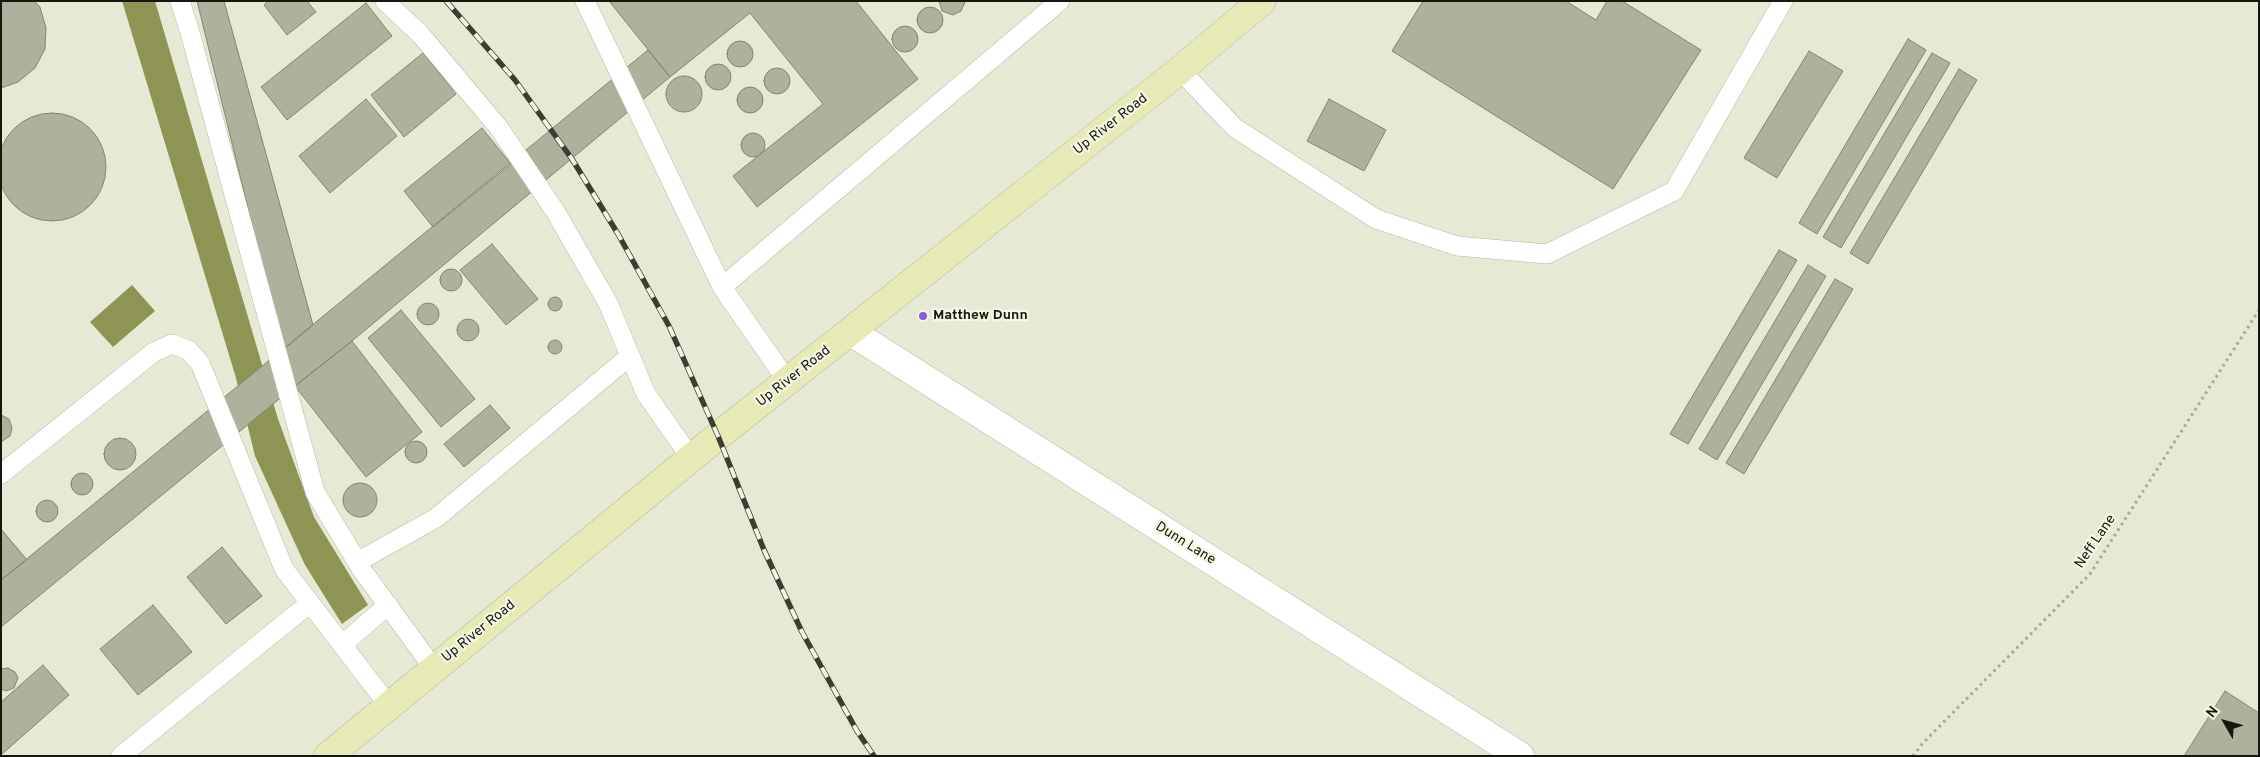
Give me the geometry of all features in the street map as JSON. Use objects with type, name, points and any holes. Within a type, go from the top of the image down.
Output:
[{"type":"street","name":"Up River Road","points":[[328,756],[691,458],[1180,70],[1262,1]]},
{"type":"street","name":"Dunn Lane","points":[[851,332],[1520,756]]},
{"type":"lane","points":[[180,1],[190,30],[315,492],[357,562],[434,669]]},
{"type":"lane","points":[[385,1],[421,35],[499,128],[555,210],[608,303],[646,394],[691,458]]},
{"type":"lane","points":[[585,1],[722,287],[788,382]]},
{"type":"lane","points":[[722,287],[1060,1]]},
{"type":"lane","points":[[1180,70],[1235,128],[1376,219],[1457,246],[1547,254],[1674,192],[1783,1]]},
{"type":"lane","points":[[1,474],[154,352],[172,344],[188,350],[200,363],[284,569],[389,706]]},
{"type":"lane","points":[[357,562],[436,518],[630,356]]},
{"type":"lane","points":[[121,756],[310,604]]},
{"type":"lane","points":[[342,645],[388,605]]},
{"type":"path","name":"Neff Lane","points":[[1913,756],[1923,743],[2090,574],[2259,310]]},
{"type":"shaded area","points":[[122,1],[155,1],[278,419],[314,517],[368,605],[342,624],[305,565],[255,456],[236,378]]},
{"type":"shaded area","points":[[132,285],[155,311],[113,347],[90,322]]},
{"type":"building","points":[[1,1],[34,1],[40,7],[46,28],[45,49],[35,68],[18,82],[1,88]]},
{"type":"building","points":[[197,1],[224,1],[313,325],[283,350]]},
{"type":"building","points":[[268,1],[307,1],[316,12],[287,35],[264,5]]},
{"type":"building","points":[[609,1],[856,1],[918,79],[757,207],[733,176],[823,104],[750,13],[670,77]]},
{"type":"building","points":[[939,1],[965,2],[961,11],[953,15],[942,11]]},
{"type":"building","points":[[1423,1],[1566,1],[1596,20],[1607,1],[1622,1],[1701,50],[1613,189],[1392,51]]},
{"type":"building","points":[[366,3],[392,36],[287,120],[261,87]]},
{"type":"building","points":[[930,7],[939,11],[943,20],[939,29],[930,33],[921,29],[917,20],[921,11]]},
{"type":"building","points":[[905,26],[914,30],[918,39],[914,48],[905,52],[896,48],[892,39],[896,30]]},
{"type":"building","points":[[1908,39],[1926,50],[1817,234],[1799,223]]},
{"type":"building","points":[[740,41],[749,45],[753,54],[749,63],[740,67],[731,63],[727,54],[731,45]]},
{"type":"building","points":[[648,50],[670,77],[352,341],[1,627],[1,580]]},
{"type":"building","points":[[1809,51],[1843,71],[1777,178],[1744,158]]},
{"type":"building","points":[[423,53],[456,94],[404,137],[371,95]]},
{"type":"building","points":[[1932,53],[1950,63],[1841,248],[1823,237]]},
{"type":"building","points":[[718,64],[727,68],[731,77],[727,86],[718,90],[709,86],[705,77],[709,68]]},
{"type":"building","points":[[777,68],[786,72],[790,81],[786,90],[777,94],[768,90],[764,81],[768,72]]},
{"type":"building","points":[[1959,69],[1977,80],[1868,264],[1850,253]]},
{"type":"building","points":[[684,76],[691,77],[697,81],[701,87],[701,101],[697,107],[691,111],[684,112],[677,111],[671,107],[667,101],[666,94],[667,87],[671,81],[677,77]]},
{"type":"building","points":[[750,87],[759,91],[763,100],[759,109],[750,113],[741,109],[737,100],[741,91]]},
{"type":"building","points":[[366,99],[397,136],[330,193],[299,156]]},
{"type":"building","points":[[1329,99],[1386,130],[1364,171],[1307,141]]},
{"type":"building","points":[[52,113],[73,117],[90,129],[102,146],[106,167],[102,188],[90,205],[73,217],[52,221],[31,217],[14,205],[2,188],[-2,167],[2,146],[14,129],[31,117]]},
{"type":"building","points":[[482,128],[511,164],[433,227],[404,191]]},
{"type":"building","points":[[753,133],[761,137],[765,145],[761,153],[753,157],[745,153],[741,145],[745,137]]},
{"type":"building","points":[[492,244],[538,299],[506,325],[460,270]]},
{"type":"building","points":[[1779,250],[1797,260],[1688,444],[1670,434]]},
{"type":"building","points":[[1808,265],[1826,276],[1717,460],[1699,449]]},
{"type":"building","points":[[447,269],[455,269],[462,276],[462,284],[455,291],[447,291],[440,284],[440,276]]},
{"type":"building","points":[[1835,279],[1853,289],[1744,474],[1726,463]]},
{"type":"building","points":[[552,297],[558,297],[562,304],[558,311],[552,311],[548,307],[548,301]]},
{"type":"building","points":[[428,303],[436,306],[439,314],[436,322],[428,325],[420,322],[417,314],[420,306]]},
{"type":"building","points":[[401,310],[475,399],[441,427],[368,338]]},
{"type":"building","points":[[468,319],[476,322],[479,330],[476,338],[468,341],[460,338],[457,330],[460,322]]},
{"type":"building","points":[[552,340],[558,340],[562,347],[558,354],[552,354],[548,350],[548,344]]},
{"type":"building","points":[[352,341],[422,432],[366,477],[295,386]]},
{"type":"building","points":[[490,405],[510,428],[464,467],[444,444]]},
{"type":"building","points":[[1,415],[9,419],[12,428],[10,436],[1,442]]},
{"type":"building","points":[[120,438],[126,439],[131,443],[135,448],[135,460],[131,465],[126,469],[120,470],[114,469],[109,465],[105,460],[104,454],[105,448],[109,443],[114,439]]},
{"type":"building","points":[[416,441],[424,444],[427,452],[424,460],[416,463],[408,460],[405,452],[408,444]]},
{"type":"building","points":[[78,473],[86,473],[93,480],[93,488],[86,495],[78,495],[71,488],[71,480]]},
{"type":"building","points":[[360,483],[372,488],[377,500],[372,512],[360,517],[348,512],[343,500],[348,488]]},
{"type":"building","points":[[47,500],[55,503],[58,511],[55,519],[47,522],[39,519],[36,511],[39,503]]},
{"type":"building","points":[[1,529],[27,560],[1,580]]},
{"type":"building","points":[[222,547],[262,596],[226,624],[187,577]]},
{"type":"building","points":[[153,605],[192,652],[138,695],[100,649]]},
{"type":"building","points":[[43,665],[69,695],[1,755],[1,702]]},
{"type":"building","points":[[8,668],[15,672],[18,678],[14,688],[6,691],[1,689],[1,669]]},
{"type":"building","points":[[2225,691],[2259,713],[2259,756],[2184,756]]},
{"type":"railway","points":[[446,1],[515,80],[572,159],[618,234],[669,326],[718,436],[764,550],[802,632],[857,731],[874,756]]},
{"type":"place","name":"Matthew Dunn","points":[[923,316]]}]
